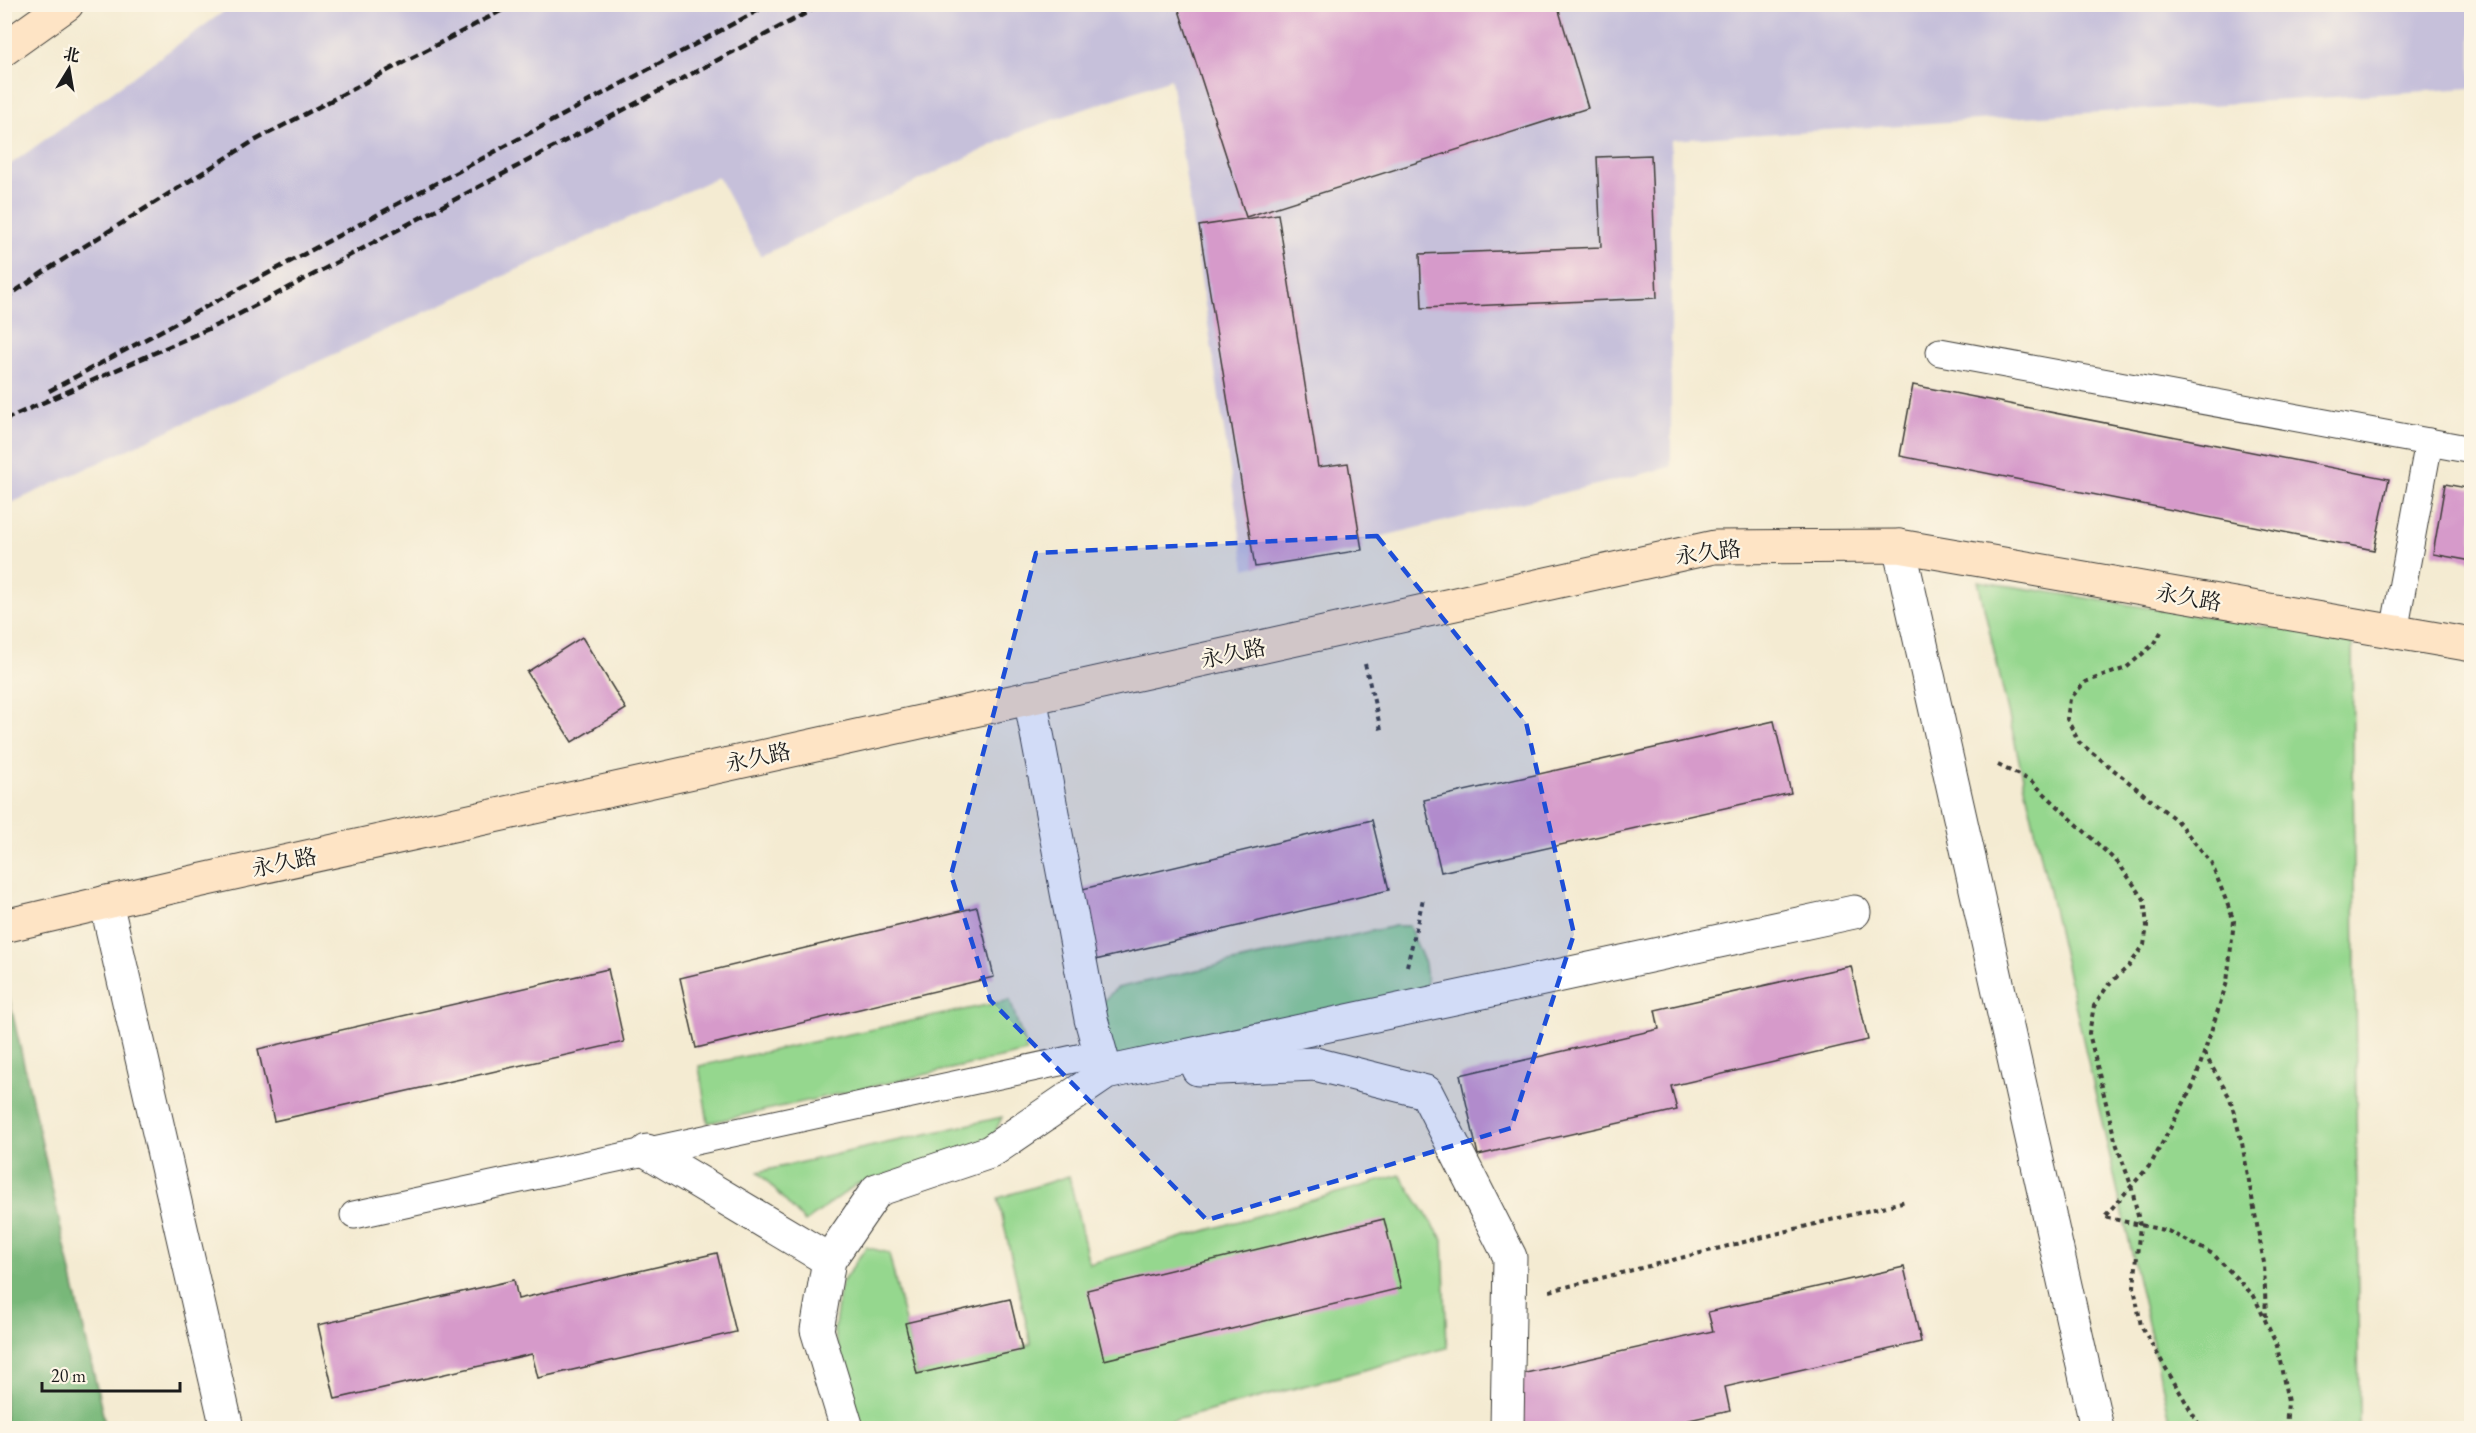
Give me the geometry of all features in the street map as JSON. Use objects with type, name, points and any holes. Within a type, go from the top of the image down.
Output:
[{"type":"main road","points":[[4,49],[67,4]]},
{"type":"main road","name":"永久路","points":[[4,926],[1714,547],[1899,546],[2472,645]]},
{"type":"street","points":[[1899,546],[2097,1428]]},
{"type":"street","points":[[1030,697],[1091,1019],[1104,1063]]},
{"type":"street","points":[[106,902],[227,1428]]},
{"type":"street","points":[[847,1428],[817,1330],[829,1260],[877,1190],[990,1152],[1104,1063],[1396,1010],[1854,912]]},
{"type":"street","points":[[1104,1063],[1314,1064],[1426,1092],[1510,1257],[1507,1428]]},
{"type":"street","points":[[647,1151],[829,1260]]},
{"type":"lane","points":[[1940,352],[2472,450]]},
{"type":"lane","points":[[2394,632],[2429,442]]},
{"type":"lane","points":[[354,1215],[647,1151],[1104,1063]]},
{"type":"path","points":[[2184,596],[2155,643],[2126,668],[2085,682],[2070,699],[2067,719],[2079,742],[2176,820],[2211,862],[2234,921],[2227,982],[2194,1084],[2151,1164],[2103,1217],[2168,1231],[2213,1254],[2254,1296],[2277,1346],[2288,1402],[2286,1428]]},
{"type":"path","points":[[1355,626],[1382,734]]},
{"type":"path","points":[[1998,765],[2031,781],[2119,864],[2144,899],[2147,926],[2144,945],[2129,966],[2109,984],[2094,1006],[2089,1034],[2115,1140],[2131,1185],[2140,1225],[2134,1287],[2141,1326],[2201,1428]]},
{"type":"path","points":[[1396,1010],[1423,899]]},
{"type":"path","points":[[2204,1053],[2230,1098],[2242,1143],[2264,1263],[2266,1323]]},
{"type":"path","points":[[1509,1302],[1906,1201]]},
{"type":"highlighted area","points":[[1377,536],[1526,722],[1574,934],[1511,1128],[1207,1220],[990,1000],[951,875],[1036,553]]},
{"type":"shaded area","points":[[233,5],[2471,5],[2471,88],[1671,140],[1671,467],[1245,569],[1171,79],[1022,131],[761,256],[718,177],[5,506],[4,169]]},
{"type":"green space","points":[[1978,581],[2352,640],[2359,1428],[2172,1428]]},
{"type":"green space","points":[[1395,926],[1409,926],[1425,964],[1427,983],[1417,998],[1113,1064],[1100,1004],[1117,988]]},
{"type":"green space","points":[[5,980],[106,1428],[5,1428]]},
{"type":"green space","points":[[1010,1000],[1027,1052],[708,1123],[699,1066]]},
{"type":"green space","points":[[1002,1117],[994,1135],[976,1148],[857,1184],[805,1222],[758,1172]]},
{"type":"green space","points":[[1400,1175],[1443,1240],[1447,1348],[1145,1428],[861,1428],[834,1332],[841,1284],[866,1247],[889,1253],[917,1374],[1031,1344],[998,1198],[1069,1176],[1089,1264]]},
{"type":"building","points":[[1177,4],[1557,4],[1588,108],[1246,217]]},
{"type":"building","points":[[1651,155],[1657,298],[1422,308],[1420,254],[1601,247],[1597,157]]},
{"type":"building","points":[[1278,214],[1318,467],[1348,463],[1362,550],[1255,567],[1199,226]]},
{"type":"building","points":[[1913,385],[2389,479],[2374,550],[1900,456]]},
{"type":"building","points":[[2445,484],[2472,489],[2472,561],[2433,554]]},
{"type":"building","points":[[582,637],[626,709],[572,742],[527,672]]},
{"type":"building","points":[[1774,721],[1791,793],[1441,872],[1424,800]]},
{"type":"building","points":[[1372,820],[1389,890],[1091,961],[1074,891]]},
{"type":"building","points":[[977,907],[994,977],[696,1048],[680,978]]},
{"type":"building","points":[[1851,966],[1868,1040],[1671,1086],[1677,1110],[1478,1155],[1460,1075],[1659,1029],[1655,1010]]},
{"type":"building","points":[[608,969],[624,1042],[274,1121],[258,1049]]},
{"type":"building","points":[[1384,1219],[1401,1288],[1104,1360],[1087,1290]]},
{"type":"building","points":[[717,1253],[736,1332],[538,1378],[532,1354],[335,1399],[318,1325],[514,1280],[518,1299]]},
{"type":"building","points":[[1904,1267],[1921,1342],[1725,1387],[1730,1411],[1653,1428],[1525,1428],[1513,1376],[1713,1331],[1708,1312]]},
{"type":"building","points":[[1010,1299],[1022,1350],[917,1374],[905,1323]]},
{"type":"railway","points":[[4,299],[48,269],[252,142],[514,4]]},
{"type":"railway","points":[[49,391],[770,4]]},
{"type":"railway","points":[[4,420],[226,321],[823,4]]}]
